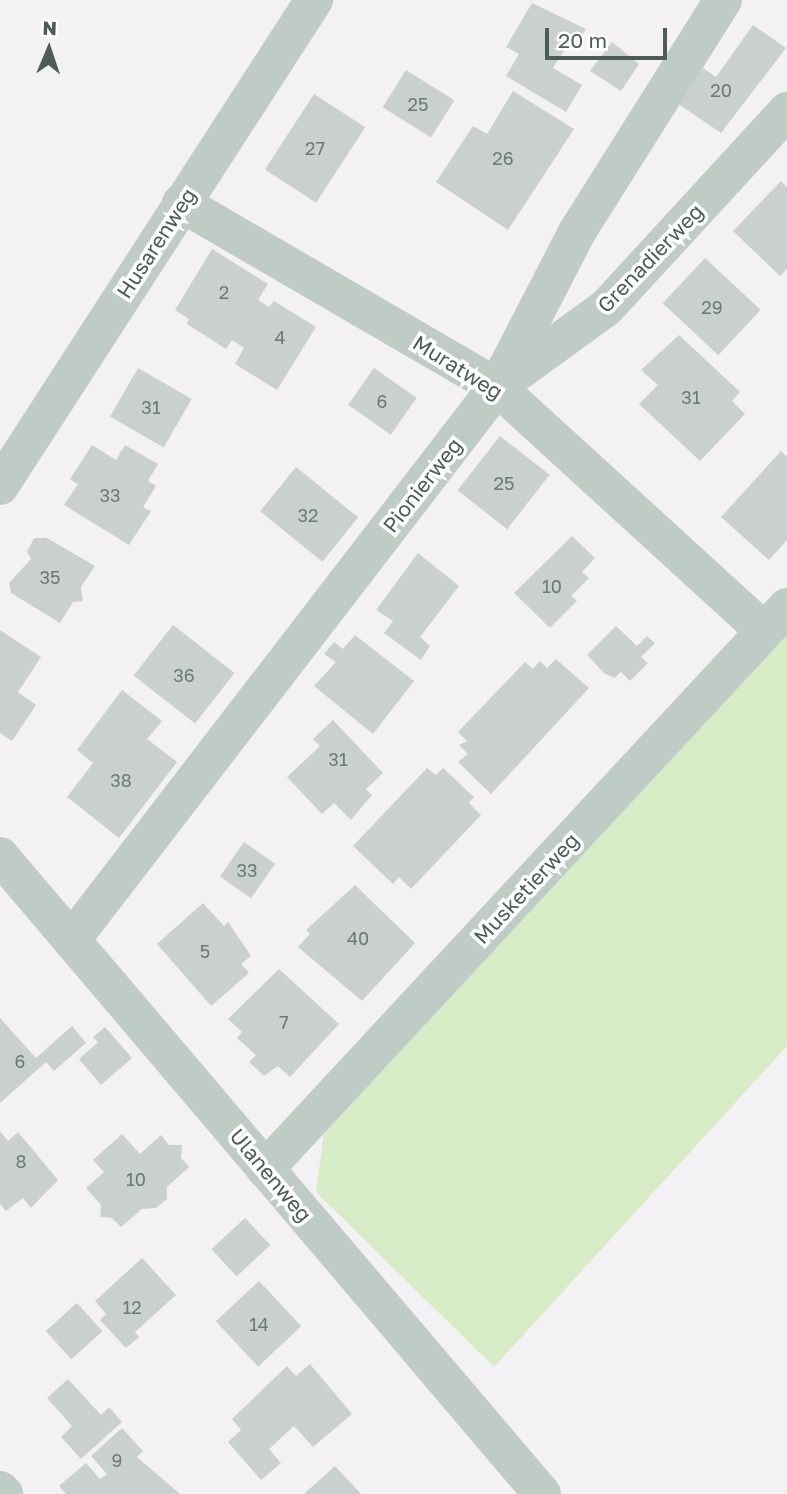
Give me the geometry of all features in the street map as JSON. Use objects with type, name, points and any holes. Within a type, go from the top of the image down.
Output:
[{"type":"street","name":"Husarenweg","points":[[0,486],[314,0]]},
{"type":"street","name":"Pionierweg","points":[[73,938],[497,387],[577,232],[723,0]]},
{"type":"street","name":"Grenadierweg","points":[[497,387],[606,308],[787,111]]},
{"type":"street","name":"Muratweg","points":[[181,203],[497,387],[776,619]]},
{"type":"street","name":"Musketierweg","points":[[265,1169],[776,619]]},
{"type":"street","name":"Ulanenweg","points":[[0,856],[73,938],[265,1169],[542,1494]]},
{"type":"street","points":[[0,1490],[4,1494]]},
{"type":"green space","points":[[787,625],[787,1046],[494,1367],[316,1192],[325,1125]]},
{"type":"building","points":[[532,3],[586,29],[579,40],[573,36],[553,68],[582,85],[566,112],[506,76],[519,54],[506,47]]},
{"type":"building","points":[[753,25],[786,48],[721,133],[677,103],[703,68],[716,77]]},
{"type":"building","points":[[612,42],[639,64],[621,91],[590,71]]},
{"type":"building","points":[[406,70],[454,100],[431,138],[383,107]]},
{"type":"building","points":[[513,91],[574,129],[508,230],[436,182],[473,126],[487,134]]},
{"type":"building","points":[[314,94],[365,127],[316,203],[265,169]]},
{"type":"building","points":[[781,181],[787,187],[787,269],[780,276],[733,231]]},
{"type":"building","points":[[212,249],[268,284],[258,300],[269,307],[274,301],[316,327],[277,390],[235,364],[244,348],[232,340],[226,349],[187,324],[189,319],[175,310]]},
{"type":"building","points":[[705,258],[761,310],[718,355],[663,303]]},
{"type":"building","points":[[679,335],[740,392],[732,401],[745,414],[700,461],[639,404],[658,385],[641,370]]},
{"type":"building","points":[[138,368],[192,399],[164,447],[110,416]]},
{"type":"building","points":[[374,368],[417,398],[391,435],[348,405]]},
{"type":"building","points":[[500,436],[550,475],[507,529],[458,490]]},
{"type":"building","points":[[92,445],[116,460],[125,445],[158,464],[148,481],[156,486],[143,507],[151,511],[129,545],[64,505],[78,484],[70,479]]},
{"type":"building","points":[[781,451],[787,457],[787,540],[769,560],[721,517]]},
{"type":"building","points":[[296,467],[358,517],[322,562],[260,511]]},
{"type":"building","points":[[572,536],[595,558],[582,572],[589,578],[571,596],[577,601],[550,628],[514,593]]},
{"type":"building","points":[[34,538],[47,538],[95,566],[81,587],[83,601],[73,602],[60,623],[11,593],[9,583],[31,559],[27,552]]},
{"type":"building","points":[[418,553],[459,586],[420,637],[430,646],[421,660],[384,633],[393,621],[376,610]]},
{"type":"building","points":[[173,625],[234,673],[195,723],[134,675]]},
{"type":"building","points":[[616,626],[637,646],[647,636],[655,643],[641,657],[648,663],[630,681],[621,672],[614,678],[604,673],[587,655]]},
{"type":"building","points":[[0,630],[41,657],[18,692],[36,705],[12,741],[0,733]]},
{"type":"building","points":[[355,635],[414,681],[373,734],[314,686],[336,662],[324,654],[334,642],[343,649]]},
{"type":"building","points":[[556,659],[589,688],[491,794],[458,762],[468,754],[459,745],[467,741],[458,732],[525,662],[533,669],[540,661],[547,668]]},
{"type":"building","points":[[122,690],[162,721],[147,739],[177,762],[119,838],[67,797],[93,763],[77,750]]},
{"type":"building","points":[[333,720],[383,773],[366,789],[372,795],[351,820],[334,803],[322,814],[287,777],[320,746],[313,739]]},
{"type":"building","points":[[427,768],[436,775],[443,768],[474,797],[469,803],[481,815],[411,889],[399,877],[393,884],[353,846]]},
{"type":"building","points":[[244,842],[275,864],[251,898],[220,876]]},
{"type":"building","points":[[355,885],[415,943],[362,1001],[298,947],[310,934],[306,930]]},
{"type":"building","points":[[203,903],[224,926],[228,922],[251,956],[241,964],[249,973],[211,1006],[157,944]]},
{"type":"building","points":[[279,969],[339,1024],[290,1077],[278,1066],[264,1076],[249,1062],[256,1055],[237,1038],[242,1032],[228,1019]]},
{"type":"building","points":[[0,1018],[36,1058],[72,1026],[86,1043],[54,1071],[46,1062],[0,1103]]},
{"type":"building","points":[[105,1027],[132,1058],[101,1085],[79,1059],[98,1042],[93,1037]]},
{"type":"building","points":[[0,1131],[8,1141],[18,1132],[58,1180],[31,1208],[23,1198],[6,1211],[0,1204]]},
{"type":"building","points":[[122,1134],[140,1154],[161,1135],[169,1145],[182,1145],[181,1158],[189,1167],[167,1187],[167,1199],[156,1208],[142,1209],[121,1227],[112,1218],[100,1217],[101,1205],[86,1188],[104,1172],[93,1160]]},
{"type":"building","points":[[245,1218],[270,1245],[237,1276],[211,1249]]},
{"type":"building","points":[[142,1258],[176,1295],[135,1332],[139,1337],[126,1348],[100,1320],[106,1314],[95,1301]]},
{"type":"building","points":[[259,1281],[301,1326],[258,1367],[216,1321]]},
{"type":"building","points":[[77,1303],[102,1331],[71,1359],[46,1331]]},
{"type":"building","points":[[310,1364],[352,1414],[313,1447],[294,1426],[269,1449],[281,1463],[261,1480],[228,1442],[241,1430],[232,1419],[287,1366],[296,1376]]},
{"type":"building","points":[[68,1379],[101,1415],[109,1407],[122,1422],[81,1459],[61,1437],[72,1426],[47,1398]]},
{"type":"building","points":[[122,1428],[143,1451],[137,1457],[180,1494],[66,1494],[59,1486],[86,1463],[100,1479],[107,1474],[91,1456]]},
{"type":"building","points":[[335,1466],[361,1494],[304,1494]]}]
